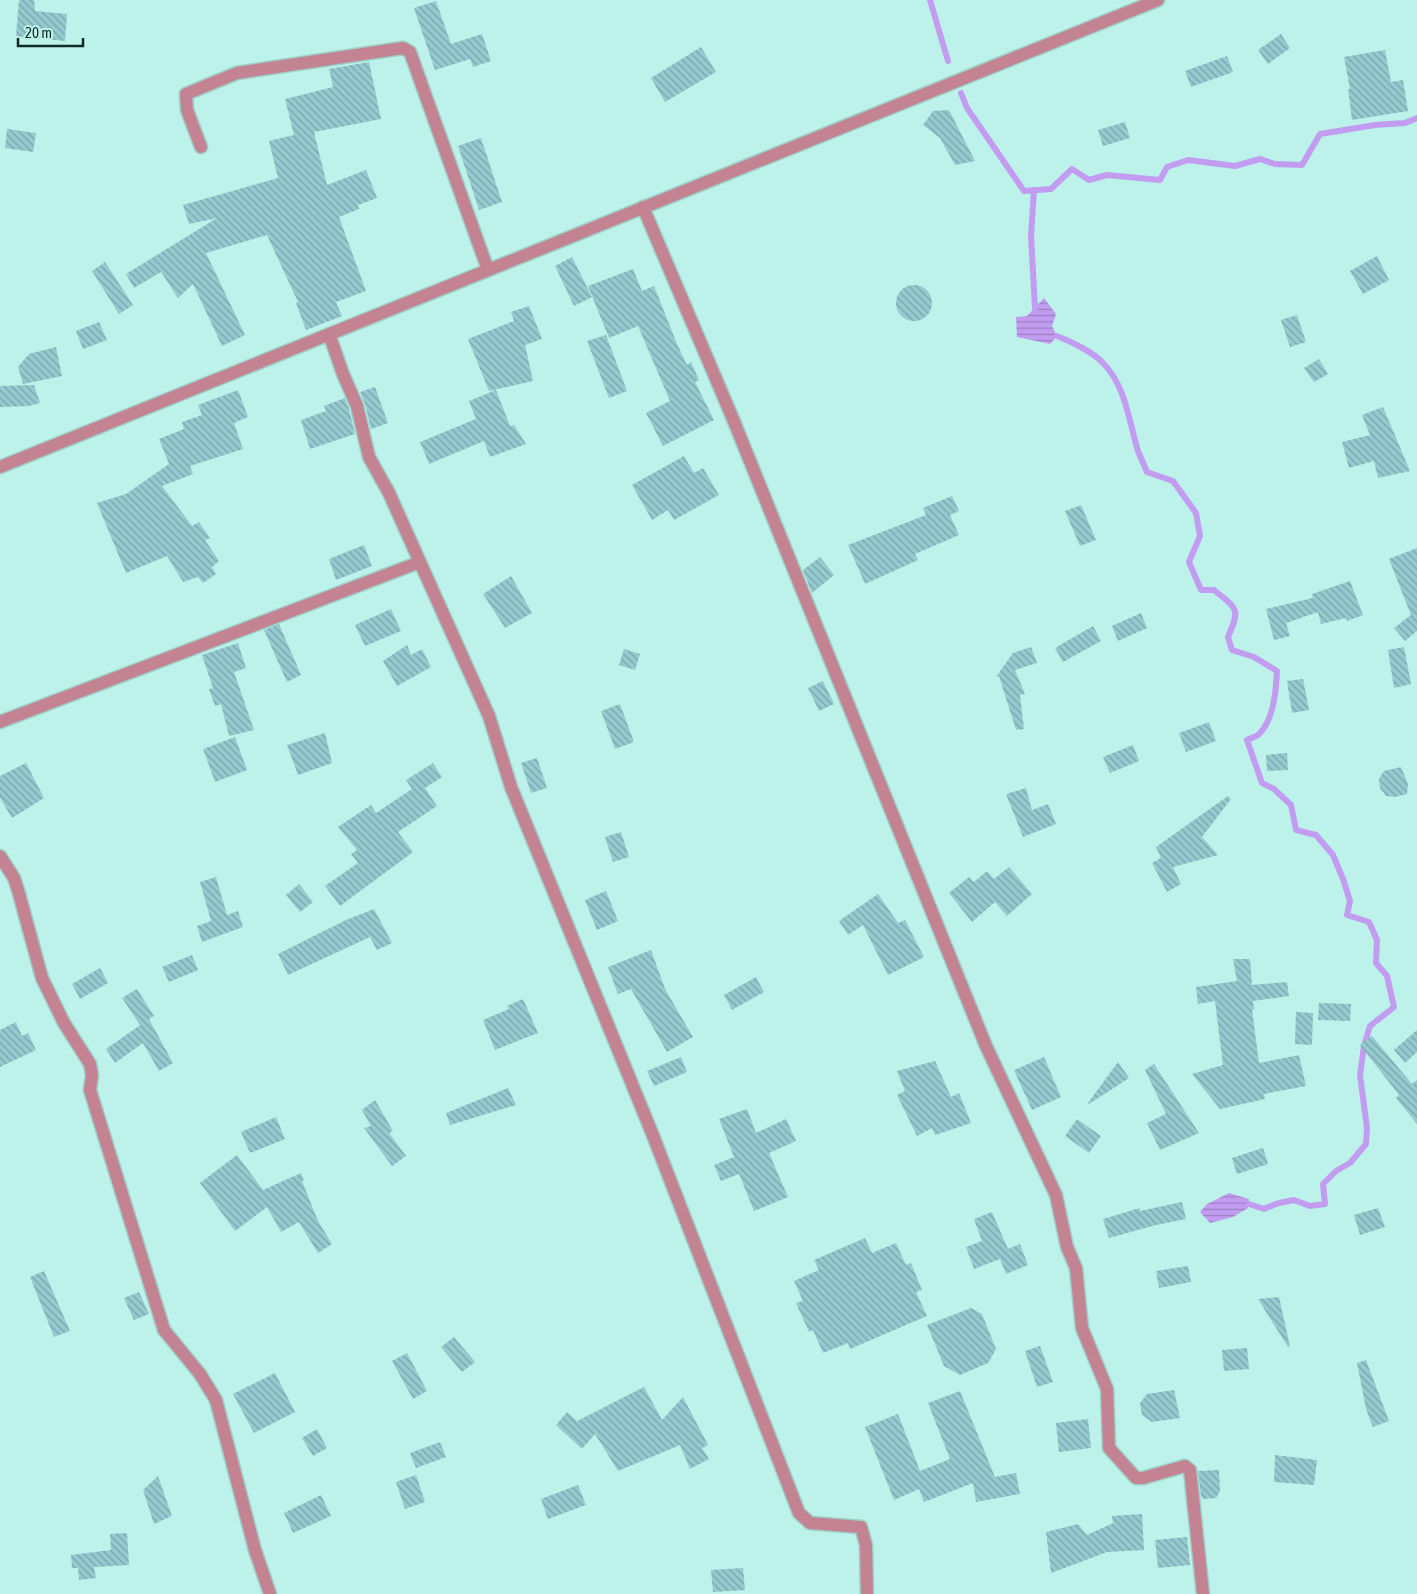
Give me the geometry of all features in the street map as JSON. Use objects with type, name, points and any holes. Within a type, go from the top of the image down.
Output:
[{"type":"street","points":[[0,467],[1158,0]]},
{"type":"street","points":[[201,147],[187,110],[186,94],[238,73],[403,48],[410,52],[488,270]]},
{"type":"street","points":[[644,207],[740,437],[986,1046],[1058,1200],[1067,1247],[1077,1272],[1082,1328],[1107,1389],[1109,1448],[1136,1478],[1143,1478],[1186,1466],[1190,1470],[1203,1594]]},
{"type":"street","points":[[329,334],[357,406],[369,457],[389,493],[489,716],[511,787],[652,1133],[799,1513],[810,1522],[861,1526],[866,1545],[867,1594]]},
{"type":"street","points":[[0,722],[420,562]]},
{"type":"street","points":[[0,856],[14,878],[42,978],[64,1022],[90,1064],[92,1074],[90,1090],[164,1330],[200,1374],[216,1400],[255,1550],[270,1594]]},
{"type":"shaded area","points":[[1044,298],[1056,314],[1052,326],[1057,336],[1050,344],[1017,337],[1016,317],[1027,316]]},
{"type":"shaded area","points":[[1229,1193],[1249,1199],[1248,1208],[1233,1217],[1210,1223],[1200,1212],[1207,1204]]},
{"type":"building","points":[[19,0],[34,0],[35,11],[67,14],[65,41],[16,36]]},
{"type":"building","points":[[436,1],[451,44],[482,34],[491,61],[473,67],[470,59],[435,70],[414,8]]},
{"type":"building","points":[[1281,34],[1290,48],[1268,64],[1258,50]]},
{"type":"building","points":[[701,47],[716,72],[665,102],[651,78]]},
{"type":"building","points":[[1385,50],[1391,82],[1403,80],[1408,111],[1352,120],[1348,89],[1350,89],[1344,57]]},
{"type":"building","points":[[1227,56],[1233,72],[1191,87],[1185,71]]},
{"type":"building","points":[[369,62],[381,119],[314,132],[327,185],[366,170],[377,198],[358,205],[359,209],[339,217],[366,291],[336,302],[342,316],[306,330],[296,303],[298,302],[267,235],[206,253],[245,335],[222,346],[193,284],[178,298],[161,272],[134,288],[126,274],[217,218],[189,224],[183,205],[278,178],[269,141],[294,135],[285,99],[333,87],[329,69]]},
{"type":"building","points":[[949,110],[975,161],[955,165],[940,138],[923,125],[933,111]]},
{"type":"building","points":[[1125,122],[1130,138],[1103,146],[1098,130]]},
{"type":"building","points":[[7,129],[36,133],[33,152],[5,148]]},
{"type":"building","points":[[481,138],[502,202],[479,210],[458,146]]},
{"type":"building","points":[[1377,256],[1389,280],[1363,294],[1350,271]]},
{"type":"building","points":[[572,257],[592,297],[574,306],[555,266]]},
{"type":"building","points":[[105,262],[133,305],[119,314],[92,271]]},
{"type":"building","points":[[633,269],[642,291],[654,286],[687,365],[691,362],[699,380],[695,382],[714,420],[663,446],[646,413],[670,401],[638,326],[609,338],[588,286]]},
{"type":"building","points":[[914,285],[921,286],[927,290],[931,296],[931,310],[927,316],[921,320],[914,321],[907,320],[901,316],[897,310],[896,303],[897,296],[901,290],[907,286]]},
{"type":"building","points":[[529,306],[542,339],[525,345],[533,381],[489,391],[468,339],[514,321],[511,312]]},
{"type":"building","points":[[1297,315],[1306,342],[1290,347],[1281,320]]},
{"type":"building","points":[[99,322],[107,340],[83,349],[76,331]]},
{"type":"building","points":[[606,335],[627,391],[609,398],[587,341]]},
{"type":"building","points":[[56,347],[62,376],[23,384],[18,367],[29,354]]},
{"type":"building","points":[[1319,359],[1328,374],[1314,382],[1304,368]]},
{"type":"building","points":[[34,385],[40,403],[29,406],[0,407],[0,386]]},
{"type":"building","points":[[375,387],[388,423],[371,429],[360,392]]},
{"type":"building","points":[[238,390],[248,417],[234,423],[243,449],[190,466],[193,474],[162,486],[192,526],[199,522],[210,538],[205,540],[219,561],[212,567],[216,574],[203,583],[198,577],[183,582],[167,556],[126,573],[97,503],[126,494],[169,464],[159,439],[184,429],[182,422],[202,415],[198,405]]},
{"type":"building","points":[[496,390],[510,426],[514,425],[526,444],[490,457],[484,441],[429,464],[420,442],[476,419],[469,401]]},
{"type":"building","points":[[345,398],[355,434],[310,449],[301,420],[326,411],[324,406]]},
{"type":"building","points":[[1383,407],[1410,471],[1378,478],[1374,461],[1349,468],[1342,442],[1370,435],[1362,415]]},
{"type":"building","points":[[684,456],[694,473],[703,468],[719,495],[674,520],[668,510],[652,520],[632,485]]},
{"type":"building","points":[[952,496],[959,511],[950,515],[959,535],[915,554],[918,560],[865,584],[848,545],[926,515],[923,508]]},
{"type":"building","points":[[1081,505],[1096,540],[1080,546],[1065,511]]},
{"type":"building","points":[[364,545],[372,566],[336,580],[329,559]]},
{"type":"building","points":[[1417,548],[1417,631],[1405,641],[1394,628],[1411,615],[1389,559]]},
{"type":"building","points":[[820,557],[834,575],[812,593],[803,570]]},
{"type":"building","points":[[511,576],[532,613],[505,628],[483,594]]},
{"type":"building","points":[[1350,581],[1363,615],[1347,621],[1346,618],[1321,624],[1318,612],[1286,623],[1290,636],[1274,640],[1266,609],[1313,598],[1312,594]]},
{"type":"building","points":[[391,609],[401,631],[365,646],[355,625]]},
{"type":"building","points":[[1141,613],[1147,628],[1118,641],[1112,626]]},
{"type":"building","points":[[279,624],[301,675],[287,682],[264,630]]},
{"type":"building","points":[[1093,626],[1101,641],[1063,662],[1055,648]]},
{"type":"building","points":[[238,643],[246,668],[234,672],[254,730],[229,736],[221,704],[215,706],[209,689],[213,688],[202,655]]},
{"type":"building","points":[[407,645],[411,655],[422,649],[431,667],[397,686],[383,661]]},
{"type":"building","points":[[1031,647],[1037,663],[1015,670],[1025,694],[1020,695],[1024,729],[1016,730],[999,676],[996,677],[1013,653]]},
{"type":"building","points":[[1404,647],[1411,684],[1394,688],[1388,650]]},
{"type":"building","points":[[624,649],[640,654],[635,670],[619,665]]},
{"type":"building","points":[[1303,679],[1309,710],[1292,713],[1287,681]]},
{"type":"building","points":[[823,681],[834,704],[819,711],[808,688]]},
{"type":"building","points":[[620,704],[634,742],[615,749],[601,711]]},
{"type":"building","points":[[1209,722],[1216,741],[1186,752],[1179,733]]},
{"type":"building","points":[[325,733],[332,763],[298,775],[287,745]]},
{"type":"building","points":[[235,737],[247,770],[215,782],[203,749]]},
{"type":"building","points":[[1133,745],[1139,761],[1110,773],[1103,757]]},
{"type":"building","points":[[1287,753],[1288,770],[1267,771],[1266,755]]},
{"type":"building","points":[[537,758],[547,788],[531,793],[521,763]]},
{"type":"building","points":[[26,763],[44,798],[12,818],[0,798],[0,776]]},
{"type":"building","points":[[433,763],[442,777],[425,788],[437,806],[398,832],[413,852],[340,906],[325,886],[358,863],[351,854],[357,850],[338,827],[371,805],[376,813],[412,789],[406,780]]},
{"type":"building","points":[[1401,767],[1408,784],[1407,794],[1395,797],[1386,796],[1380,788],[1379,779],[1384,771]]},
{"type":"building","points":[[1026,788],[1032,810],[1048,804],[1056,824],[1023,837],[1006,794]]},
{"type":"building","points":[[1228,796],[1231,799],[1202,837],[1218,855],[1173,867],[1181,884],[1167,892],[1152,863],[1161,858],[1156,847]]},
{"type":"building","points":[[621,832],[629,857],[613,862],[605,837]]},
{"type":"building","points":[[1009,867],[1032,894],[1007,916],[995,902],[972,922],[949,893],[969,877],[974,882],[987,871],[994,879]]},
{"type":"building","points":[[216,877],[227,915],[238,911],[243,927],[202,942],[197,926],[211,921],[200,882]]},
{"type":"building","points":[[299,884],[313,902],[300,912],[286,895]]},
{"type":"building","points":[[606,891],[618,921],[597,930],[585,900]]},
{"type":"building","points":[[878,894],[898,923],[905,920],[924,957],[888,975],[863,925],[848,935],[839,921]]},
{"type":"building","points":[[374,909],[392,943],[377,950],[370,937],[288,975],[278,954],[346,920]]},
{"type":"building","points":[[651,950],[665,989],[693,1037],[667,1052],[631,989],[618,994],[608,967]]},
{"type":"building","points":[[192,955],[198,970],[169,982],[162,967]]},
{"type":"building","points":[[1233,959],[1250,959],[1252,985],[1287,982],[1289,996],[1253,1001],[1254,1010],[1252,1010],[1259,1063],[1299,1055],[1306,1086],[1264,1094],[1265,1099],[1220,1109],[1192,1074],[1223,1065],[1215,1001],[1198,1004],[1196,987],[1237,981]]},
{"type":"building","points":[[100,968],[108,983],[80,999],[72,984]]},
{"type":"building","points":[[756,977],[764,992],[732,1010],[724,995]]},
{"type":"building","points":[[137,989],[154,1016],[140,1025],[122,998]]},
{"type":"building","points":[[523,999],[538,1033],[495,1050],[483,1020],[509,1009],[507,1006]]},
{"type":"building","points":[[1319,1003],[1351,1004],[1350,1021],[1318,1020]]},
{"type":"building","points":[[1296,1012],[1313,1013],[1312,1045],[1295,1044]]},
{"type":"building","points":[[149,1019],[173,1063],[159,1071],[143,1043],[115,1063],[106,1049]]},
{"type":"building","points":[[16,1022],[22,1036],[28,1033],[36,1050],[0,1067],[0,1030]]},
{"type":"building","points":[[1417,1030],[1417,1052],[1405,1063],[1394,1050]]},
{"type":"building","points":[[1372,1036],[1412,1084],[1417,1080],[1417,1124],[1396,1098],[1399,1095],[1360,1045]]},
{"type":"building","points":[[681,1057],[687,1072],[654,1086],[647,1071]]},
{"type":"building","points":[[1044,1057],[1061,1097],[1032,1110],[1014,1070]]},
{"type":"building","points":[[935,1061],[951,1097],[959,1093],[971,1123],[935,1135],[932,1128],[917,1136],[897,1095],[905,1091],[897,1071]]},
{"type":"building","points":[[1118,1062],[1129,1078],[1089,1104],[1088,1103]]},
{"type":"building","points":[[1154,1064],[1199,1133],[1160,1150],[1147,1123],[1166,1114],[1145,1070]]},
{"type":"building","points":[[508,1088],[516,1105],[450,1125],[446,1113]]},
{"type":"building","points":[[375,1100],[393,1131],[389,1133],[406,1156],[392,1166],[364,1128],[371,1126],[362,1110]]},
{"type":"building","points":[[747,1109],[756,1133],[786,1119],[796,1141],[769,1153],[788,1197],[754,1211],[739,1174],[721,1181],[714,1165],[734,1157],[719,1119]]},
{"type":"building","points":[[276,1117],[285,1139],[250,1153],[241,1132]]},
{"type":"building","points":[[1077,1119],[1101,1136],[1089,1153],[1065,1136]]},
{"type":"building","points":[[1263,1148],[1268,1164],[1237,1174],[1232,1158]]},
{"type":"building","points":[[237,1155],[263,1190],[301,1173],[304,1180],[302,1181],[318,1221],[332,1244],[318,1253],[299,1222],[281,1232],[267,1207],[235,1231],[200,1183]]},
{"type":"building","points":[[1182,1202],[1186,1219],[1109,1238],[1103,1219],[1140,1208],[1140,1211]]},
{"type":"building","points":[[1378,1208],[1385,1227],[1360,1235],[1354,1215]]},
{"type":"building","points":[[992,1212],[1008,1249],[1020,1244],[1028,1265],[1006,1274],[1000,1259],[974,1269],[966,1247],[982,1241],[974,1219]]},
{"type":"building","points":[[865,1238],[872,1253],[896,1243],[906,1265],[911,1263],[922,1290],[916,1292],[927,1316],[850,1349],[848,1343],[823,1353],[813,1330],[809,1332],[796,1303],[803,1301],[794,1281],[819,1270],[814,1260]]},
{"type":"building","points":[[1188,1266],[1191,1282],[1159,1288],[1156,1271]]},
{"type":"building","points":[[44,1271],[70,1331],[54,1337],[30,1277]]},
{"type":"building","points":[[139,1292],[149,1314],[134,1320],[124,1298]]},
{"type":"building","points":[[1279,1297],[1290,1346],[1288,1347],[1258,1299]]},
{"type":"building","points":[[971,1308],[982,1314],[996,1349],[988,1363],[960,1375],[944,1366],[927,1325]]},
{"type":"building","points":[[454,1337],[475,1362],[462,1372],[441,1347]]},
{"type":"building","points":[[1040,1346],[1053,1382],[1037,1387],[1025,1351]]},
{"type":"building","points":[[1247,1348],[1249,1369],[1224,1371],[1222,1350]]},
{"type":"building","points":[[407,1353],[427,1391],[413,1399],[392,1361]]},
{"type":"building","points":[[1366,1360],[1389,1421],[1373,1427],[1366,1409],[1357,1363]]},
{"type":"building","points":[[275,1373],[295,1412],[254,1433],[233,1394]]},
{"type":"building","points":[[644,1387],[662,1420],[683,1397],[708,1445],[702,1448],[709,1459],[690,1469],[680,1445],[618,1471],[595,1434],[582,1449],[556,1425],[567,1412],[577,1421]]},
{"type":"building","points":[[1174,1390],[1180,1418],[1152,1422],[1142,1415],[1140,1403],[1147,1394]]},
{"type":"building","points":[[960,1391],[995,1477],[1016,1473],[1020,1494],[976,1502],[973,1483],[924,1502],[919,1489],[894,1500],[865,1427],[898,1414],[920,1471],[950,1459],[928,1403]]},
{"type":"building","points":[[1088,1419],[1091,1448],[1059,1452],[1056,1423]]},
{"type":"building","points":[[317,1429],[327,1448],[313,1456],[302,1438]]},
{"type":"building","points":[[440,1442],[446,1457],[416,1468],[410,1453]]},
{"type":"building","points":[[1275,1455],[1317,1460],[1314,1485],[1274,1482]]},
{"type":"building","points":[[1219,1470],[1220,1491],[1216,1498],[1203,1499],[1198,1471]]},
{"type":"building","points":[[416,1475],[425,1502],[405,1509],[396,1482]]},
{"type":"building","points":[[158,1476],[172,1516],[154,1524],[143,1490]]},
{"type":"building","points":[[578,1485],[586,1505],[548,1519],[541,1499]]},
{"type":"building","points":[[321,1495],[331,1516],[293,1533],[284,1513]]},
{"type":"building","points":[[1142,1514],[1144,1550],[1107,1552],[1051,1573],[1046,1532],[1078,1524],[1087,1535],[1113,1523],[1112,1516]]},
{"type":"building","points":[[127,1533],[129,1565],[94,1567],[96,1578],[79,1580],[78,1568],[72,1568],[71,1555],[111,1550],[110,1534]]},
{"type":"building","points":[[1187,1537],[1190,1565],[1158,1568],[1155,1540]]},
{"type":"building","points":[[743,1568],[745,1590],[713,1592],[711,1570]]},
{"type":"waterway","points":[[930,0],[948,61]]},
{"type":"waterway","points":[[961,93],[967,108],[1024,191],[1051,189],[1072,169],[1089,180],[1107,175],[1160,180],[1167,167],[1188,160],[1235,166],[1260,159],[1275,164],[1302,165],[1320,134],[1375,125],[1405,123],[1417,118]]},
{"type":"waterway","points":[[1034,190],[1031,236],[1035,308]]},
{"type":"waterway","points":[[1057,336],[1093,355],[1111,372],[1122,393],[1138,451],[1147,472],[1173,481],[1196,513],[1200,536],[1189,562],[1201,590],[1214,590],[1228,601],[1234,610],[1235,620],[1228,637],[1232,650],[1254,657],[1277,671],[1273,705],[1268,722],[1258,735],[1247,740],[1262,783],[1274,789],[1291,805],[1296,830],[1316,835],[1333,855],[1350,901],[1347,915],[1369,922],[1377,940],[1376,963],[1387,976],[1394,1007],[1370,1026],[1364,1046],[1360,1075],[1367,1128],[1366,1144],[1350,1163],[1336,1171],[1323,1184],[1325,1204],[1310,1206],[1294,1200],[1264,1209],[1249,1204]]}]
